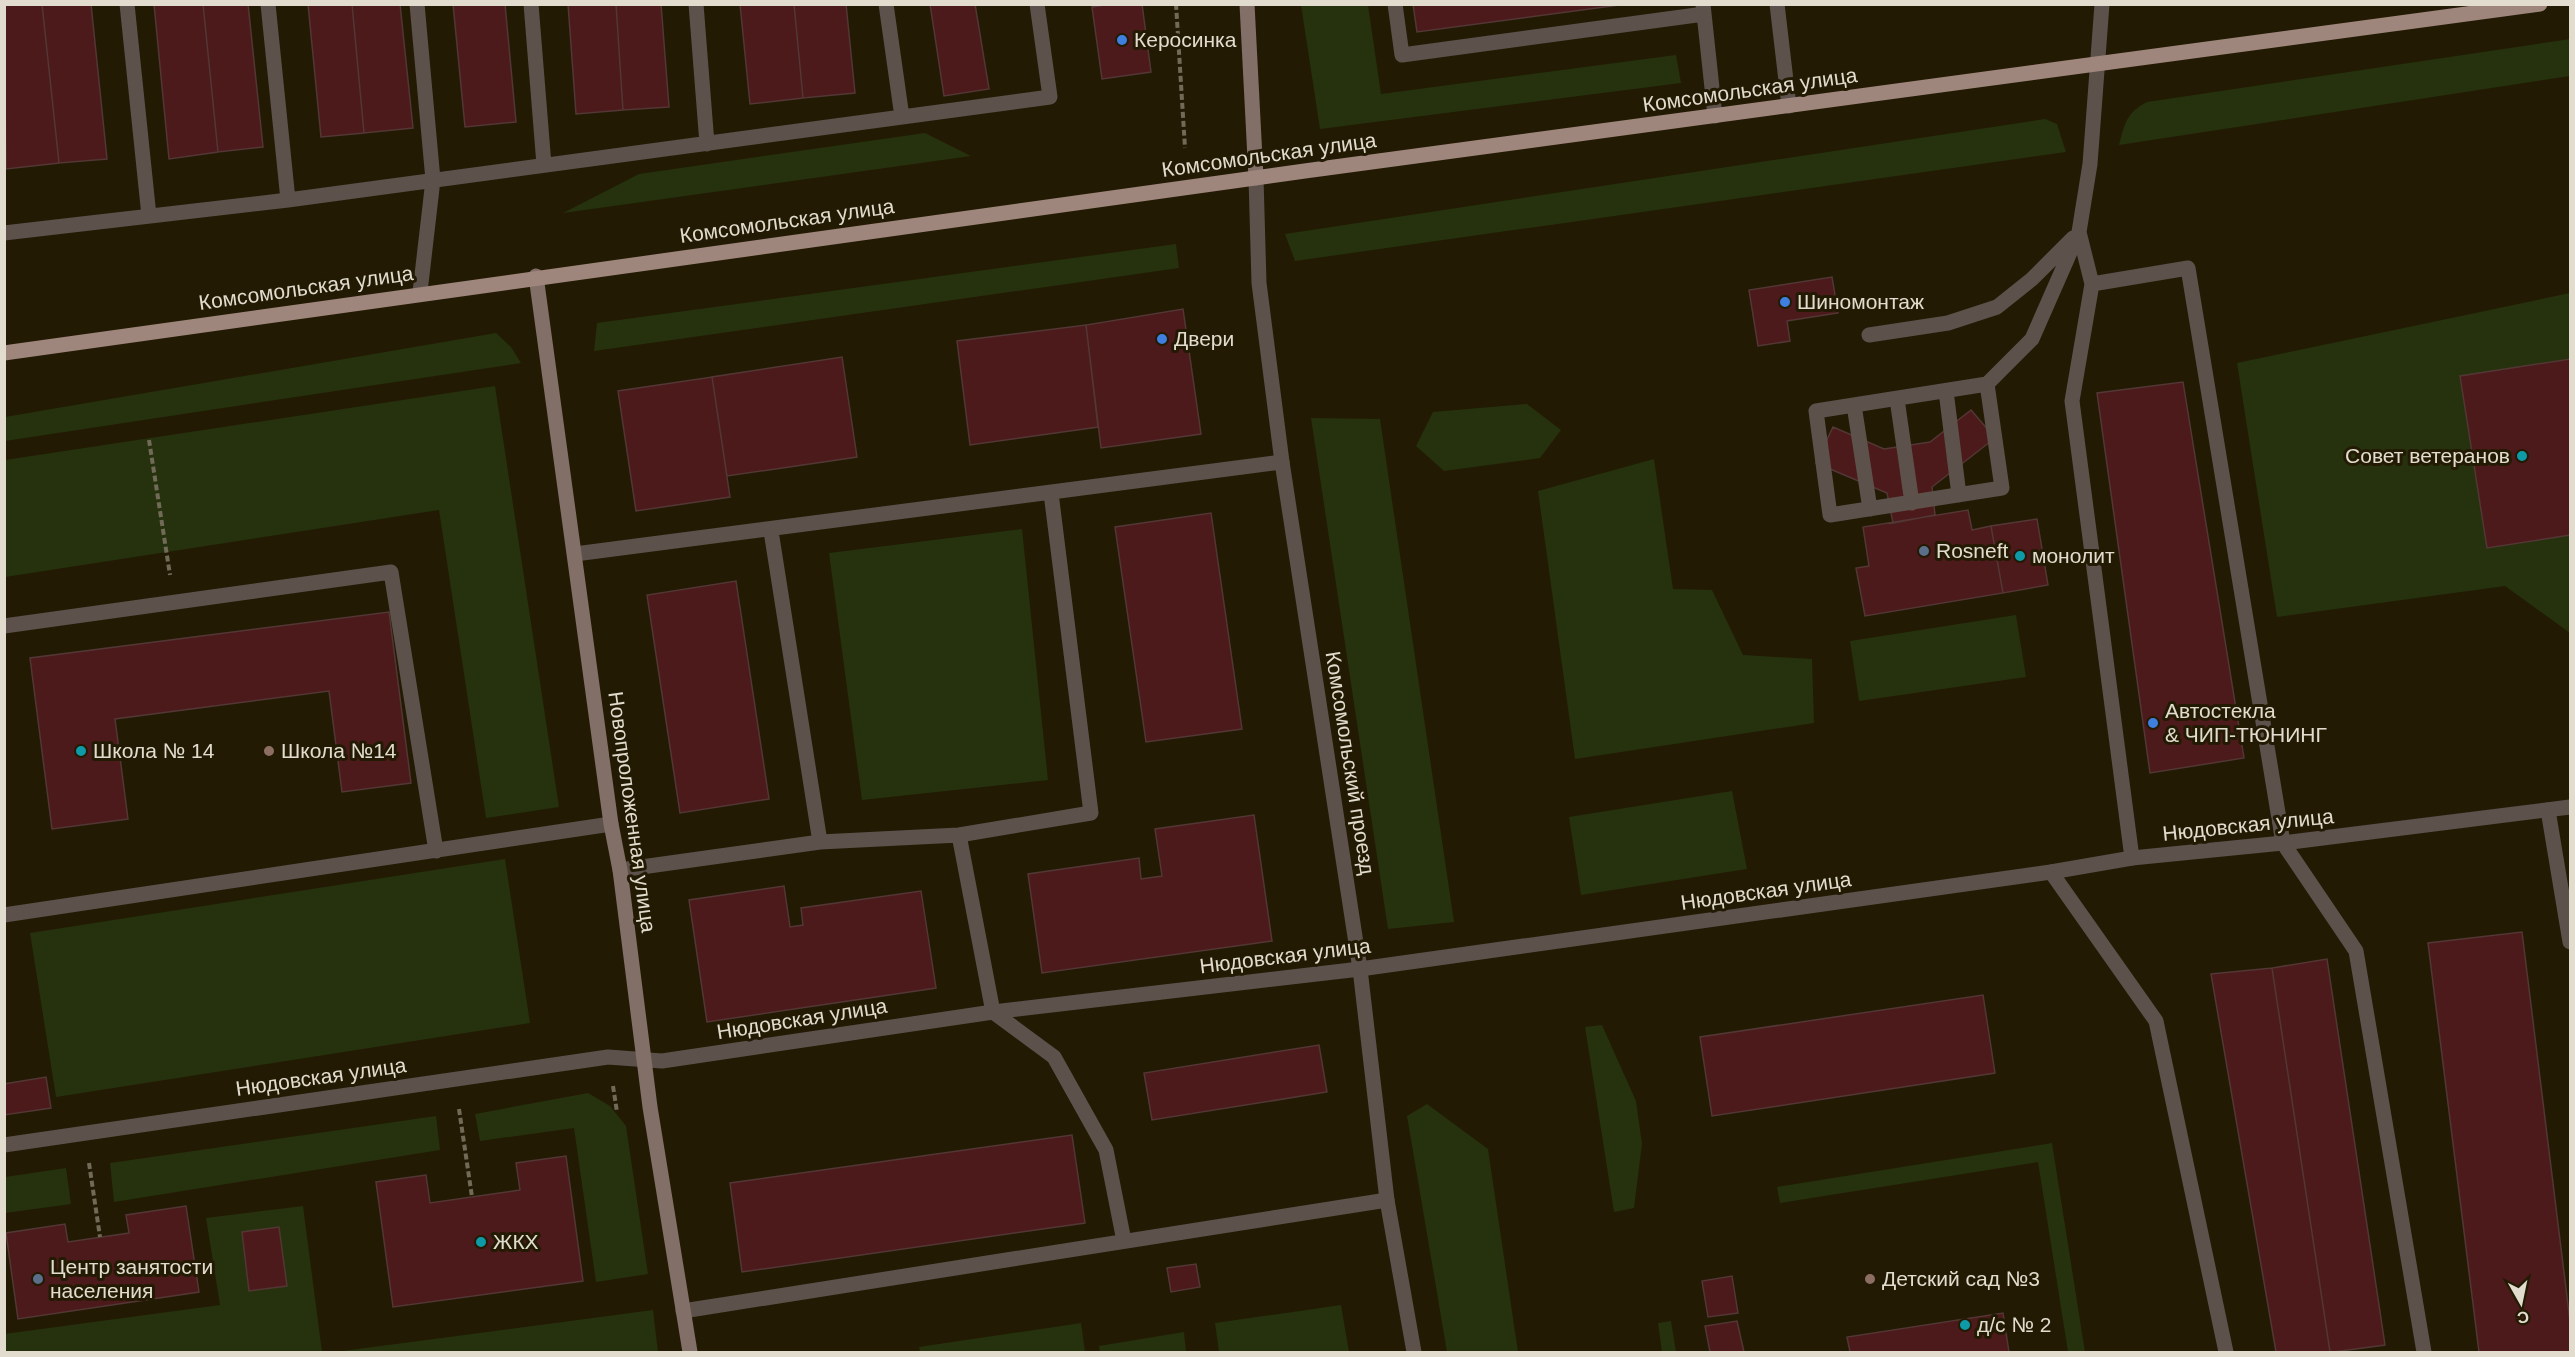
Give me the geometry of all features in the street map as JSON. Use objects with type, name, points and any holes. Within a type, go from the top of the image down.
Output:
[{"type":"main road","name":"Комсомольская улица","points":[[4,353],[536,276],[2535,5]]},
{"type":"street","points":[[127,4],[149,216]]},
{"type":"street","points":[[268,4],[288,200]]},
{"type":"street","points":[[417,4],[433,180],[420,292]]},
{"type":"street","points":[[531,4],[544,165]]},
{"type":"street","points":[[696,4],[707,144]]},
{"type":"street","points":[[886,4],[902,117]]},
{"type":"street","points":[[4,233],[288,200],[1050,97],[1037,4]]},
{"type":"street","points":[[1247,4],[1256,178]]},
{"type":"street","points":[[1395,4],[1402,55],[1704,9],[1715,116]]},
{"type":"street","points":[[1778,4],[1789,106]]},
{"type":"street","points":[[1987,384],[2002,488],[1830,515],[1816,411],[1987,384],[2032,339],[2079,232],[2090,164],[2102,4]]},
{"type":"street","name":"Комсомольский проезд","points":[[1256,178],[1259,283],[1282,462],[1360,969],[1387,1200],[1414,1353]]},
{"type":"street","points":[[2079,232],[2092,284],[2072,401],[2132,858]]},
{"type":"street","points":[[1869,335],[1948,323],[1997,307],[2032,279],[2079,232]]},
{"type":"street","points":[[2092,284],[2188,268],[2283,843],[2356,951],[2424,1353]]},
{"type":"street","name":"Новопроложенная улица","points":[[536,276],[611,824],[620,870],[644,1061],[690,1353]]},
{"type":"street","points":[[1946,391],[1959,495]]},
{"type":"street","points":[[1897,399],[1912,502]]},
{"type":"street","points":[[1854,405],[1870,509]]},
{"type":"street","points":[[575,555],[1282,462]]},
{"type":"street","points":[[620,870],[820,842],[959,835],[1091,813],[1051,493]]},
{"type":"street","points":[[771,531],[820,842]]},
{"type":"street","points":[[4,626],[391,572],[436,851]]},
{"type":"street","name":"Нюдовская улица","points":[[4,1144],[608,1057],[644,1061],[674,1060],[993,1012],[1360,969],[2051,872],[2132,858],[2283,843],[2571,807]]},
{"type":"street","points":[[2548,810],[2571,942]]},
{"type":"street","points":[[4,915],[611,824]]},
{"type":"street","points":[[959,835],[993,1012],[1054,1057],[1106,1150],[1124,1241]]},
{"type":"street","points":[[2051,872],[2156,1021],[2226,1353]]},
{"type":"street","points":[[683,1311],[1387,1200]]},
{"type":"path","points":[[1176,4],[1185,148]]},
{"type":"path","points":[[149,440],[175,602]]},
{"type":"path","points":[[454,1079],[472,1197]]},
{"type":"path","points":[[85,1133],[100,1237]]},
{"type":"green space","points":[[1301,5],[1368,5],[1381,94],[1676,55],[1681,83],[1320,129]]},
{"type":"green space","points":[[2570,39],[2570,76],[2119,145],[2127,119],[2147,102]]},
{"type":"green space","points":[[2045,119],[2057,124],[2066,152],[1295,261],[1285,234]]},
{"type":"green space","points":[[925,133],[971,156],[563,213],[639,174]]},
{"type":"green space","points":[[1176,244],[1179,268],[594,351],[597,323]]},
{"type":"green space","points":[[2570,293],[2570,633],[2505,586],[2277,617],[2237,363]]},
{"type":"green space","points":[[496,333],[511,347],[521,363],[5,441],[5,417]]},
{"type":"green space","points":[[495,386],[559,807],[486,818],[439,510],[5,577],[5,460]]},
{"type":"green space","points":[[1527,404],[1561,430],[1540,458],[1444,471],[1416,446],[1433,412]]},
{"type":"green space","points":[[1311,418],[1380,419],[1454,922],[1388,929]]},
{"type":"green space","points":[[1654,459],[1673,589],[1712,590],[1743,655],[1812,659],[1814,723],[1575,759],[1538,491]]},
{"type":"green space","points":[[1022,529],[1048,780],[862,800],[829,553]]},
{"type":"green space","points":[[2016,615],[2026,677],[1859,701],[1850,641]]},
{"type":"green space","points":[[1732,791],[1747,869],[1581,895],[1569,817]]},
{"type":"green space","points":[[505,859],[530,1023],[56,1097],[30,933]]},
{"type":"green space","points":[[1602,1025],[1636,1101],[1642,1144],[1634,1208],[1614,1212],[1585,1027]]},
{"type":"green space","points":[[588,1093],[610,1106],[626,1126],[648,1274],[596,1282],[574,1128],[480,1141],[475,1114]]},
{"type":"green space","points":[[1427,1104],[1488,1149],[1518,1352],[1447,1352],[1407,1116]]},
{"type":"green space","points":[[436,1116],[440,1150],[114,1202],[110,1163]]},
{"type":"green space","points":[[2052,1143],[2085,1352],[2068,1352],[2038,1162],[1780,1203],[1777,1187]]},
{"type":"green space","points":[[66,1168],[71,1204],[5,1213],[5,1177]]},
{"type":"green space","points":[[303,1206],[322,1352],[5,1352],[4,1334],[220,1305],[206,1218]]},
{"type":"green space","points":[[1341,1305],[1349,1352],[1219,1352],[1215,1323]]},
{"type":"green space","points":[[653,1310],[658,1352],[335,1352]]},
{"type":"green space","points":[[1671,1321],[1676,1352],[1662,1352],[1658,1323]]},
{"type":"green space","points":[[1081,1323],[1085,1352],[920,1352],[919,1347]]},
{"type":"green space","points":[[1184,1332],[1186,1352],[1100,1352],[1099,1346]]},
{"type":"building","points":[[4,4],[42,4],[59,163],[6,169]]},
{"type":"building","points":[[42,4],[91,4],[107,159],[59,163]]},
{"type":"building","points":[[154,4],[203,4],[218,152],[169,159]]},
{"type":"building","points":[[203,4],[248,4],[263,147],[218,152]]},
{"type":"building","points":[[308,4],[352,4],[364,133],[321,137]]},
{"type":"building","points":[[352,4],[400,4],[413,128],[364,133]]},
{"type":"building","points":[[453,4],[505,4],[516,122],[465,127]]},
{"type":"building","points":[[568,4],[616,4],[623,110],[576,114]]},
{"type":"building","points":[[616,4],[661,4],[669,107],[623,110]]},
{"type":"building","points":[[740,4],[794,4],[803,98],[750,104]]},
{"type":"building","points":[[794,4],[846,4],[855,93],[803,98]]},
{"type":"building","points":[[930,4],[975,4],[989,89],[944,96]]},
{"type":"building","name":"Керосинка","points":[[1111,4],[1142,4],[1151,72],[1102,79],[1092,7]]},
{"type":"building","points":[[1413,4],[1627,4],[1417,32]]},
{"type":"building","points":[[1832,277],[1838,313],[1787,321],[1790,341],[1758,346],[1749,290]]},
{"type":"building","points":[[1183,309],[1201,434],[1101,448],[1086,325]]},
{"type":"building","points":[[1086,325],[1098,427],[970,445],[957,341]]},
{"type":"building","points":[[842,357],[857,457],[727,476],[712,377]]},
{"type":"building","name":"Совет ветеранов","points":[[2570,359],[2570,535],[2487,548],[2460,376]]},
{"type":"building","points":[[712,377],[730,497],[636,511],[618,391]]},
{"type":"building","points":[[2183,382],[2244,758],[2150,773],[2097,393]]},
{"type":"building","points":[[1971,410],[1995,438],[1932,487],[1935,515],[1893,523],[1887,493],[1816,463],[1833,427],[1884,449],[1930,442]]},
{"type":"building","points":[[1968,510],[1972,530],[1991,526],[2003,593],[1865,616],[1856,568],[1869,566],[1863,527]]},
{"type":"building","points":[[1211,513],[1242,729],[1146,742],[1115,527]]},
{"type":"building","name":"монолит","points":[[2037,519],[2048,585],[2003,593],[1991,526]]},
{"type":"building","points":[[736,581],[769,799],[680,813],[647,595]]},
{"type":"building","name":"Школа № 14","points":[[389,612],[411,783],[342,792],[329,691],[115,719],[128,819],[52,829],[30,658]]},
{"type":"building","points":[[1254,815],[1272,941],[1042,973],[1028,874],[1139,858],[1141,879],[1162,876],[1155,829]]},
{"type":"building","points":[[784,886],[790,927],[803,925],[801,908],[921,891],[936,988],[707,1022],[689,900]]},
{"type":"building","points":[[2522,932],[2570,1321],[2570,1352],[2479,1352],[2428,943]]},
{"type":"building","points":[[2327,959],[2385,1345],[2333,1352],[2330,1352],[2272,968]]},
{"type":"building","points":[[2272,968],[2330,1352],[2276,1352],[2211,974]]},
{"type":"building","points":[[1983,995],[1995,1073],[1712,1116],[1700,1037]]},
{"type":"building","points":[[1319,1045],[1327,1092],[1152,1120],[1144,1073]]},
{"type":"building","points":[[46,1077],[51,1108],[4,1115],[4,1084]]},
{"type":"building","points":[[1072,1135],[1085,1223],[742,1272],[730,1183]]},
{"type":"building","name":"ЖКХ","points":[[566,1156],[583,1281],[393,1307],[376,1182],[426,1175],[430,1203],[520,1190],[516,1163]]},
{"type":"building","points":[[186,1206],[199,1292],[18,1319],[6,1233],[65,1224],[68,1242],[129,1233],[126,1215]]},
{"type":"building","points":[[279,1227],[287,1286],[249,1291],[242,1232]]},
{"type":"building","points":[[1196,1264],[1200,1287],[1171,1292],[1167,1268]]},
{"type":"building","points":[[1732,1276],[1738,1313],[1708,1317],[1702,1281]]},
{"type":"building","name":"д/с № 2","points":[[2003,1313],[2009,1352],[1850,1352],[1847,1337]]},
{"type":"building","points":[[1737,1321],[1744,1352],[1710,1352],[1705,1326]]},
{"type":"place","name":"Керосинка","points":[[1122,40]]},
{"type":"place","name":"Шиномонтаж","points":[[1785,302]]},
{"type":"place","name":"Двери","points":[[1162,339]]},
{"type":"place","name":"Совет ветеранов","points":[[2522,456]]},
{"type":"place","name":"Rosneft","points":[[1924,551]]},
{"type":"place","name":"монолит","points":[[2020,556]]},
{"type":"place","name":"Автостекла & ЧИП-ТЮНИНГ","points":[[2153,723]]},
{"type":"place","name":"Школа № 14","points":[[81,751]]},
{"type":"place","name":"Школа №14","points":[[269,751]]},
{"type":"place","name":"ЖКХ","points":[[481,1242]]},
{"type":"place","name":"Центр занятости населения","points":[[38,1279]]},
{"type":"place","name":"Детский сад №3","points":[[1870,1279]]},
{"type":"place","name":"д/с № 2","points":[[1965,1325]]}]
